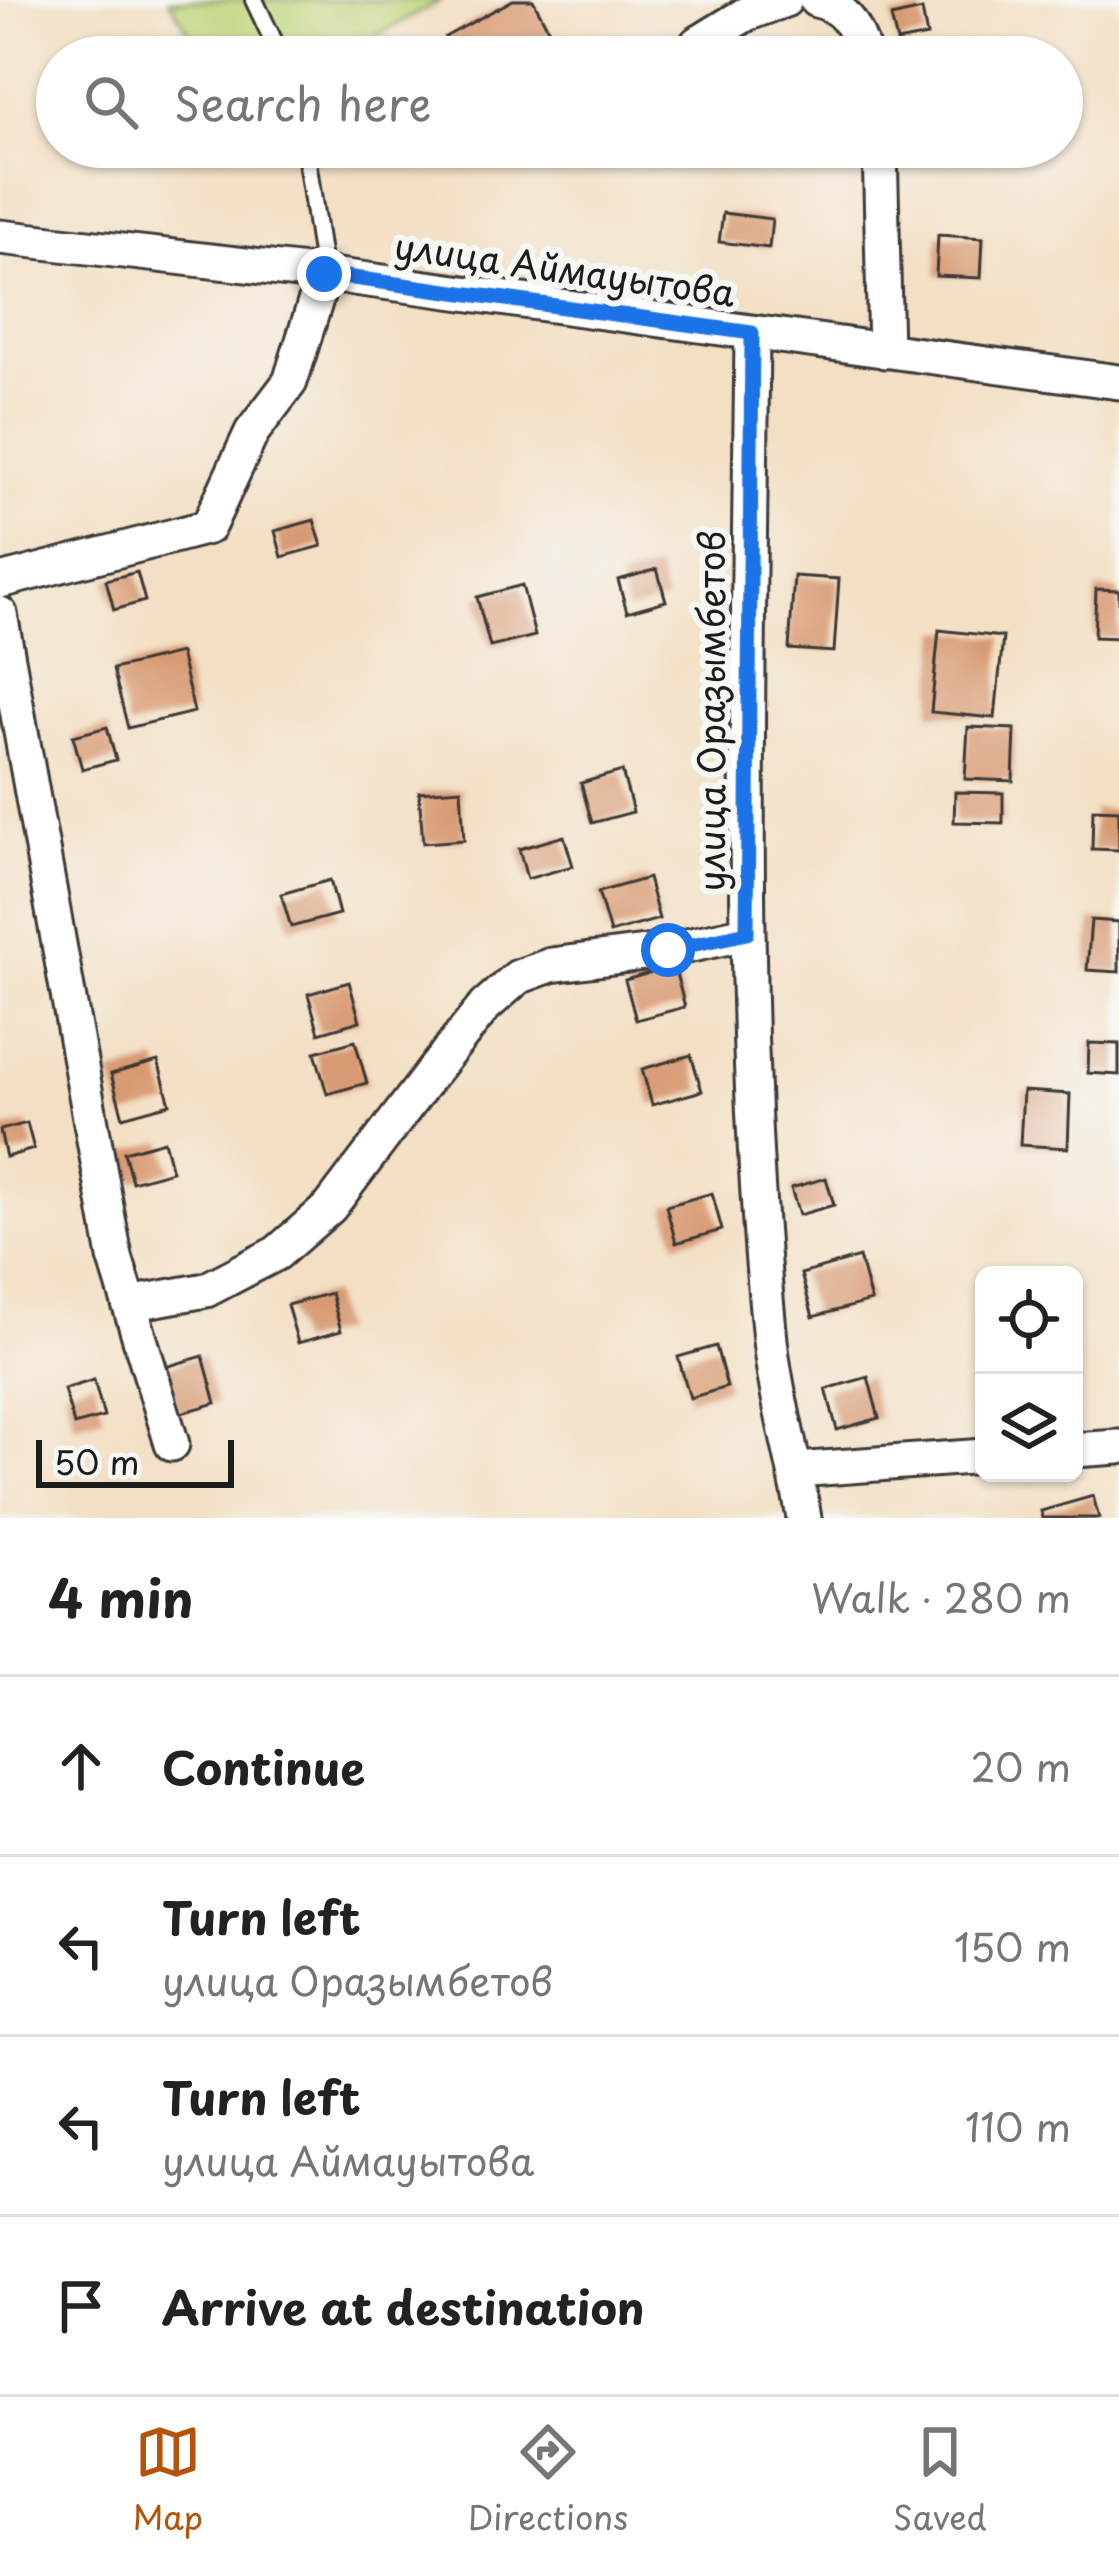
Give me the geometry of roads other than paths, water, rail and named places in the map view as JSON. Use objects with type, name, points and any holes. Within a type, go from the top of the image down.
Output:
[{"type":"street","points":[[710,36],[746,14],[785,0]]},
{"type":"street","points":[[816,0],[835,4],[859,36]]},
{"type":"street","points":[[881,168],[885,351]]},
{"type":"street","name":"улица Аймауытова","points":[[0,237],[324,274],[1119,382]]},
{"type":"street","points":[[0,581],[208,527],[252,432],[290,382],[324,274]]},
{"type":"street","name":"улица Оразымбетов","points":[[752,333],[747,933],[757,1187],[771,1347],[804,1518]]},
{"type":"street","points":[[0,614],[106,1210],[172,1444]]},
{"type":"street","points":[[129,1304],[206,1290],[277,1253],[330,1208],[485,1006],[518,977],[551,965],[668,950],[747,933]]},
{"type":"street","points":[[1083,1449],[1119,1447]]},
{"type":"street","points":[[796,1470],[975,1457]]},
{"type":"lane","points":[[254,0],[271,36]]},
{"type":"lane","points":[[307,168],[324,274]]}]
